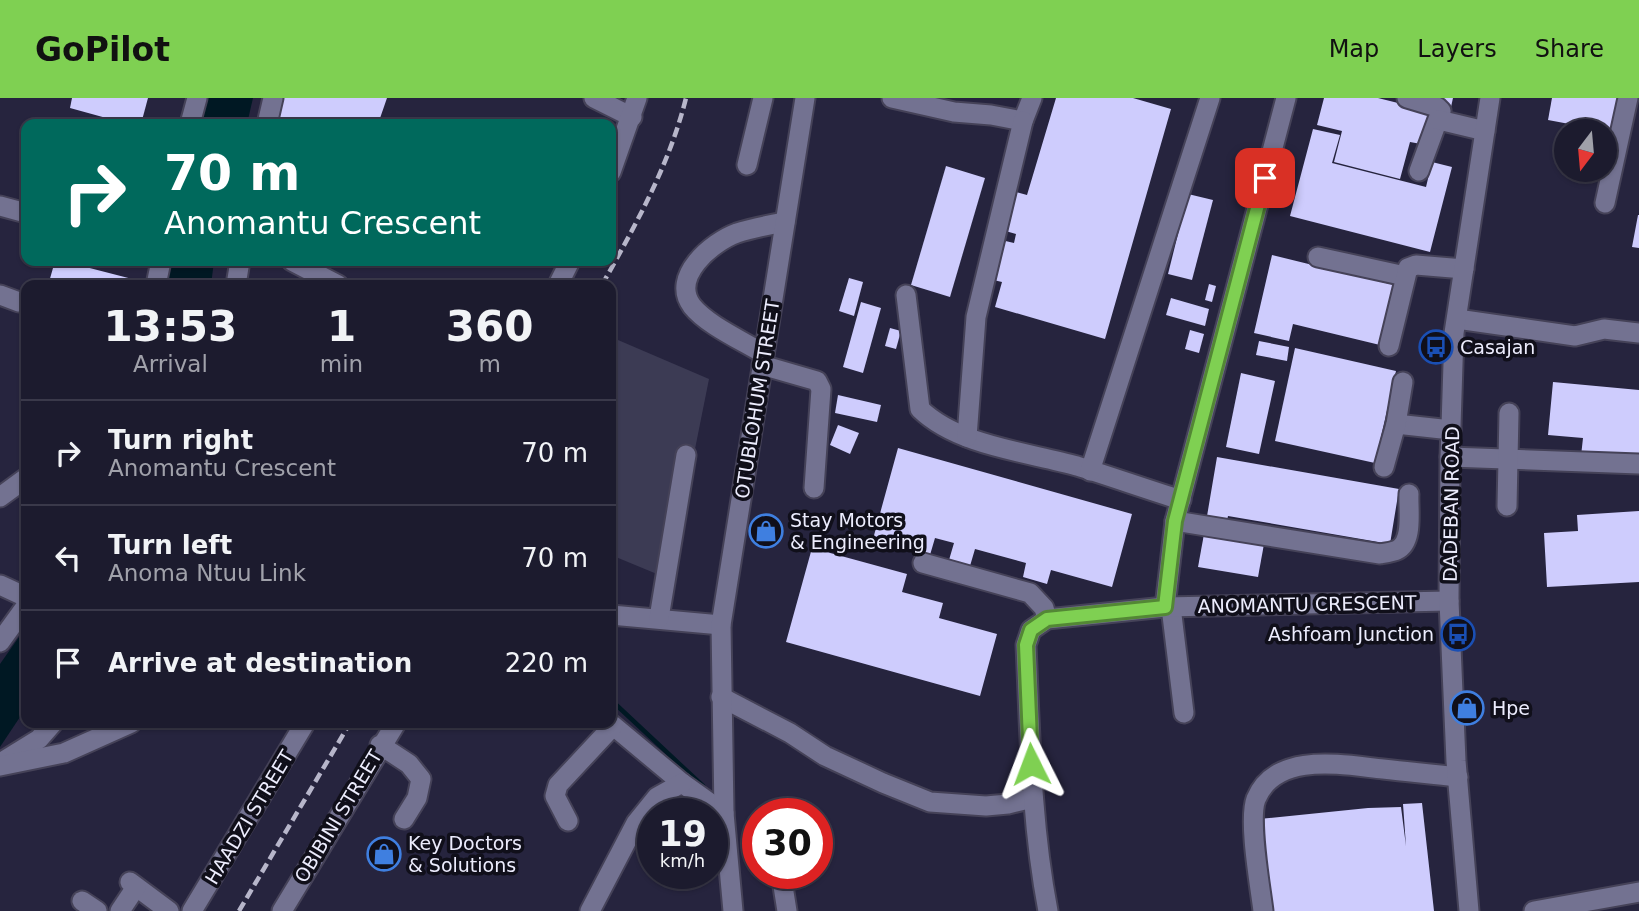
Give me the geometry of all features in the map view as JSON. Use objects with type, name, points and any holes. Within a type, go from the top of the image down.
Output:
[{"type":"street","points":[[191,119],[197,98]]},
{"type":"street","points":[[268,119],[274,98]]},
{"type":"street","points":[[594,98],[634,107],[616,158]]},
{"type":"street","points":[[747,165],[763,98]]},
{"type":"street","name":"OTUBLOHUM STREET","points":[[724,798],[721,625],[805,98]]},
{"type":"street","points":[[892,98],[954,112],[1023,121]]},
{"type":"street","points":[[967,437],[976,317],[1023,121],[1031,98]]},
{"type":"street","points":[[1090,471],[1211,98]]},
{"type":"street","points":[[1184,713],[1168,607],[1175,521],[1286,98]]},
{"type":"street","points":[[1407,98],[1440,108],[1439,120],[1419,171]]},
{"type":"street","name":"DADEBAN ROAD","points":[[1469,911],[1458,777],[1449,601],[1450,457],[1457,319],[1490,98]]},
{"type":"street","points":[[1605,203],[1628,98]]},
{"type":"street","points":[[1439,120],[1485,131]]},
{"type":"street","points":[[0,206],[21,212]]},
{"type":"street","points":[[785,222],[736,233],[719,243],[691,270],[685,285],[688,300],[700,315],[763,360],[817,381],[821,389],[814,488]]},
{"type":"street","points":[[1318,257],[1405,276]]},
{"type":"street","points":[[1389,346],[1408,268],[1416,265],[1464,269]]},
{"type":"street","points":[[302,266],[328,280]]},
{"type":"street","points":[[0,295],[19,302]]},
{"type":"street","points":[[906,295],[920,409],[932,420],[967,437],[1090,471],[1181,500]]},
{"type":"street","points":[[1457,319],[1575,336],[1604,329],[1639,333]]},
{"type":"street","points":[[1384,467],[1403,382]]},
{"type":"street","points":[[1507,506],[1510,413]]},
{"type":"street","points":[[1395,424],[1451,430]]},
{"type":"street","points":[[659,618],[686,455]]},
{"type":"street","points":[[1450,457],[1639,464]]},
{"type":"street","points":[[0,497],[21,482]]},
{"type":"street","points":[[1175,521],[1380,554],[1397,550],[1404,545],[1408,536],[1409,494]]},
{"type":"street","points":[[923,563],[1030,593],[1044,608],[1047,619],[1031,630],[1026,645],[1033,798],[1040,870],[1048,911]]},
{"type":"street","points":[[0,585],[21,595]]},
{"type":"street","name":"ANOMANTU CRESCENT","points":[[1047,619],[1168,607],[1449,601]]},
{"type":"street","points":[[0,642],[21,613]]},
{"type":"street","points":[[616,615],[721,625]]},
{"type":"street","points":[[721,697],[790,733],[825,756],[930,802],[986,806],[1033,798]]},
{"type":"street","points":[[0,765],[39,739],[49,728]]},
{"type":"street","points":[[0,765],[64,753],[120,728]]},
{"type":"street","name":"HAADZI STREET","points":[[192,911],[302,728]]},
{"type":"street","name":"OBIBINI STREET","points":[[282,911],[393,728]]},
{"type":"street","points":[[568,821],[555,796],[558,785],[608,728]]},
{"type":"street","points":[[616,728],[703,798]]},
{"type":"street","points":[[380,746],[409,764],[421,779],[417,798],[404,819]]},
{"type":"street","points":[[1263,911],[1253,818],[1255,800],[1264,786],[1280,773],[1318,764],[1458,777]]},
{"type":"street","points":[[590,911],[636,823],[657,797],[682,783]]},
{"type":"street","name":"OTUBLOHUM STREET","points":[[728,857],[733,911]]},
{"type":"street","points":[[120,911],[133,884],[169,911]]},
{"type":"street","points":[[784,889],[788,911]]},
{"type":"street","points":[[1534,911],[1639,892]]},
{"type":"shaded area","points":[[201,98],[253,98],[248,119],[196,119]]},
{"type":"shaded area","points":[[164,266],[213,266],[212,280],[162,280]]},
{"type":"shaded area","points":[[616,339],[709,379],[669,579],[616,557]]},
{"type":"shaded area","points":[[21,634],[21,716],[0,747],[0,664]]},
{"type":"building","points":[[72,98],[148,98],[142,119],[110,119],[70,108]]},
{"type":"building","points":[[284,98],[387,98],[380,119],[276,119]]},
{"type":"building","points":[[1056,98],[1133,98],[1171,109],[1105,339],[995,307],[1002,282],[989,279],[997,239],[1014,243],[1016,234],[1002,230],[1012,191],[1027,195]]},
{"type":"building","points":[[1324,98],[1378,98],[1430,111],[1421,144],[1410,142],[1400,179],[1334,162],[1342,131],[1317,125]]},
{"type":"building","points":[[1423,98],[1453,98],[1451,107]]},
{"type":"building","points":[[1552,98],[1635,98],[1628,135],[1617,133],[1617,119],[1548,120]]},
{"type":"building","points":[[1313,129],[1340,135],[1332,163],[1426,187],[1432,162],[1452,167],[1430,252],[1290,216]]},
{"type":"building","points":[[946,166],[985,178],[950,297],[911,285]]},
{"type":"building","points":[[1188,194],[1213,200],[1192,280],[1168,274]]},
{"type":"building","points":[[1639,215],[1639,248],[1632,247]]},
{"type":"building","points":[[1272,255],[1394,285],[1380,345],[1293,324],[1289,341],[1254,333]]},
{"type":"building","points":[[54,266],[82,266],[136,280],[50,280]]},
{"type":"building","points":[[849,278],[863,282],[854,316],[839,311]]},
{"type":"building","points":[[1209,284],[1216,286],[1212,302],[1205,300]]},
{"type":"building","points":[[1171,298],[1209,309],[1205,326],[1166,315]]},
{"type":"building","points":[[861,302],[881,308],[863,373],[843,367]]},
{"type":"building","points":[[890,328],[901,331],[896,349],[885,346]]},
{"type":"building","points":[[1190,330],[1204,334],[1199,353],[1185,349]]},
{"type":"building","points":[[1259,341],[1289,347],[1287,361],[1256,355]]},
{"type":"building","points":[[1295,348],[1396,371],[1375,463],[1275,441]]},
{"type":"building","points":[[1241,373],[1275,381],[1259,454],[1226,447]]},
{"type":"building","points":[[1553,382],[1639,390],[1639,462],[1581,456],[1583,438],[1548,435]]},
{"type":"building","points":[[838,395],[881,405],[877,422],[835,413]]},
{"type":"building","points":[[838,425],[859,433],[850,454],[830,445]]},
{"type":"building","points":[[898,448],[1132,514],[1112,587],[1051,570],[1047,584],[1023,577],[1026,563],[975,549],[970,566],[949,560],[954,543],[935,538],[930,555],[873,539]]},
{"type":"building","points":[[1217,457],[1399,489],[1390,544],[1228,516],[1226,525],[1206,522]]},
{"type":"building","points":[[1639,511],[1639,582],[1547,587],[1544,533],[1578,531],[1577,515]]},
{"type":"building","points":[[1204,534],[1264,544],[1258,577],[1198,567]]},
{"type":"building","points":[[812,548],[907,574],[902,592],[943,603],[939,618],[997,634],[980,696],[786,642]]},
{"type":"building","points":[[1422,803],[1434,911],[1271,911],[1259,819],[1401,807],[1406,846],[1403,804]]},
{"type":"waterway","points":[[616,705],[703,786]]},
{"type":"railway","points":[[616,259],[661,171],[686,98]]},
{"type":"railway","points":[[605,280],[612,266]]},
{"type":"railway","points":[[239,911],[347,728]]},
{"type":"place","name":"Casajan","points":[[1436,347]]},
{"type":"place","name":"Stay Motors & Engineering","points":[[766,531]]},
{"type":"place","name":"Ashfoam Junction","points":[[1458,634]]},
{"type":"place","name":"Hpe","points":[[1467,708]]},
{"type":"place","name":"Key Doctors & Solutions","points":[[384,854]]},
{"type":"route","points":[[1031,764],[1026,645],[1031,630],[1047,619],[1165,607],[1175,521],[1265,178]]}]
